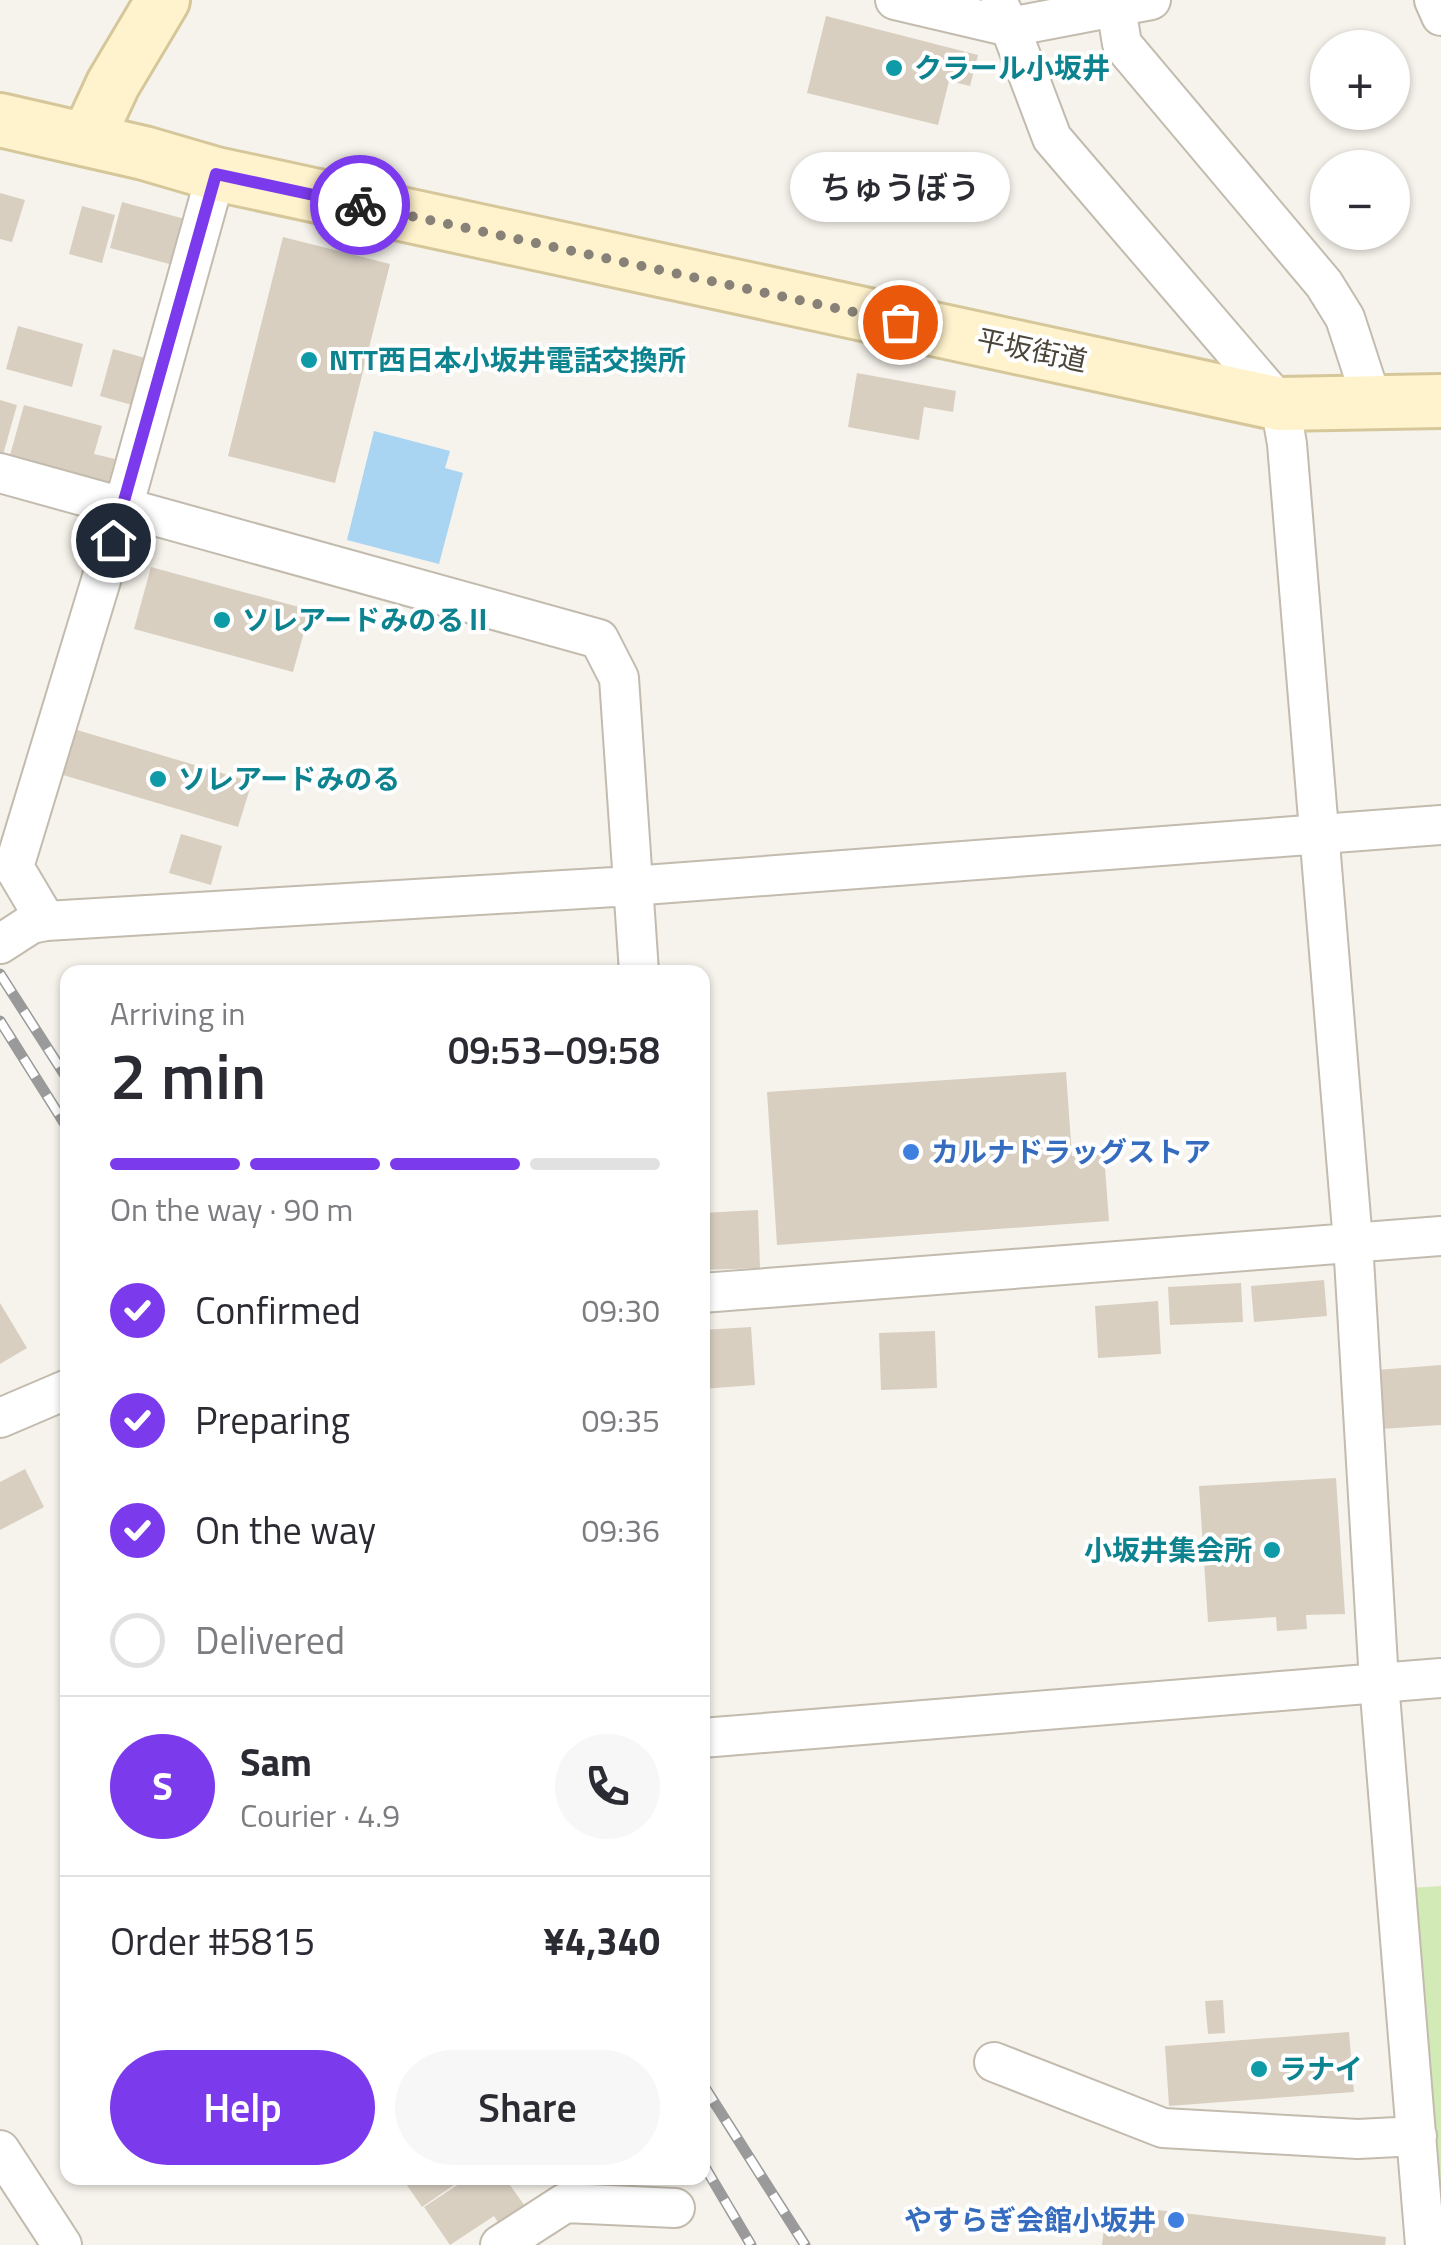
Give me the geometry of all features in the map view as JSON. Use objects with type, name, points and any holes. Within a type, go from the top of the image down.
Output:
[{"type":"street","points":[[87,140],[113,84],[163,0]]},
{"type":"street","points":[[894,0],[1003,14],[1133,4],[1122,44],[1324,284],[1345,318],[1373,404]]},
{"type":"street","points":[[1434,0],[1441,16]]},
{"type":"street","points":[[1003,14],[1052,138],[1280,404],[1288,444],[1353,1242],[1379,1682],[1425,2245]]},
{"type":"street","name":"平坂街道","points":[[1,122],[144,152],[216,174],[1280,404],[1441,401]]},
{"type":"street","points":[[46,921],[14,867],[123,508],[216,174]]},
{"type":"street","points":[[0,473],[598,639],[619,678],[638,965]]},
{"type":"street","points":[[0,944],[31,924],[46,921],[998,861],[1441,825]]},
{"type":"street","points":[[710,1291],[1441,1236]]},
{"type":"street","points":[[0,1418],[60,1392]]},
{"type":"street","points":[[710,1737],[1441,1678]]},
{"type":"street","points":[[994,2062],[1164,2128],[1358,2139],[1416,2136]]},
{"type":"street","points":[[0,2150],[62,2245]]},
{"type":"street","points":[[500,2245],[565,2203],[675,2208]]},
{"type":"green space","points":[[1441,1886],[1441,2203],[1436,2203],[1411,1888]]},
{"type":"water","points":[[374,431],[450,451],[445,468],[463,473],[439,564],[347,540]]},
{"type":"building","name":"クラール小坂井","points":[[826,16],[978,55],[970,86],[949,81],[938,125],[807,93]]},
{"type":"building","points":[[0,193],[25,200],[12,242],[0,239]]},
{"type":"building","points":[[122,202],[185,219],[173,265],[110,248]]},
{"type":"building","points":[[82,206],[115,215],[102,263],[69,254]]},
{"type":"building","name":"NTT西日本小坂井電話交換所","points":[[283,237],[390,264],[335,483],[228,456]]},
{"type":"building","points":[[18,326],[83,344],[72,387],[6,369]]},
{"type":"building","points":[[113,349],[145,358],[132,405],[100,396]]},
{"type":"building","points":[[857,373],[956,391],[953,412],[924,407],[919,440],[848,427]]},
{"type":"building","points":[[0,400],[17,405],[1,462],[0,462]]},
{"type":"building","points":[[24,405],[102,426],[94,454],[115,459],[106,491],[78,483],[80,474],[10,455]]},
{"type":"building","name":"ソレアードみのるⅡ","points":[[151,567],[310,610],[293,672],[134,629]]},
{"type":"building","name":"ソレアードみのる","points":[[77,730],[252,782],[238,827],[63,775]]},
{"type":"building","points":[[181,834],[222,846],[211,885],[169,873]]},
{"type":"building","points":[[1066,1072],[1072,1156],[1104,1154],[1109,1221],[777,1245],[767,1092]]},
{"type":"building","points":[[758,1210],[760,1268],[710,1270],[710,1213]]},
{"type":"building","points":[[1324,1280],[1327,1316],[1254,1322],[1251,1286]]},
{"type":"building","points":[[1241,1283],[1243,1322],[1170,1325],[1168,1287]]},
{"type":"building","points":[[1158,1301],[1161,1354],[1098,1358],[1095,1306]]},
{"type":"building","points":[[0,1303],[27,1348],[0,1364]]},
{"type":"building","points":[[751,1327],[755,1385],[710,1388],[710,1330]]},
{"type":"building","points":[[935,1331],[937,1388],[881,1390],[879,1333]]},
{"type":"building","points":[[1441,1365],[1441,1425],[1381,1429],[1377,1370]]},
{"type":"building","points":[[25,1469],[44,1507],[0,1530],[0,1482]]},
{"type":"building","name":"小坂井集会所","points":[[1336,1478],[1345,1614],[1306,1615],[1307,1629],[1277,1631],[1276,1617],[1208,1622],[1199,1486]]},
{"type":"building","points":[[1223,2000],[1225,2033],[1208,2034],[1205,2001]]},
{"type":"building","name":"ラナイ","points":[[1349,2032],[1354,2092],[1169,2106],[1165,2046]]},
{"type":"building","points":[[407,2185],[454,2185],[422,2207]]},
{"type":"building","points":[[457,2185],[510,2185],[527,2209],[501,2227],[494,2216],[450,2245],[424,2207]]},
{"type":"building","name":"やすらぎ会館小坂井","points":[[1107,2204],[1386,2237],[1385,2245],[1102,2245]]},
{"type":"railway","points":[[0,974],[60,1068]]},
{"type":"railway","points":[[0,1021],[60,1116]]},
{"type":"railway","points":[[710,2096],[805,2245]]},
{"type":"railway","points":[[710,2176],[751,2245]]},
{"type":"way so far","points":[[360,205],[900,322]]},
{"type":"place","name":"クラール小坂井","points":[[894,68]]},
{"type":"place","name":"ちゅうぼう","points":[[900,322]]},
{"type":"place","name":"NTT西日本小坂井電話交換所","points":[[309,360]]},
{"type":"place","name":"ソレアードみのるⅡ","points":[[222,620]]},
{"type":"place","name":"ソレアードみのる","points":[[158,779]]},
{"type":"place","name":"カルナドラッグストア","points":[[911,1152]]},
{"type":"place","name":"小坂井集会所","points":[[1272,1550]]},
{"type":"place","name":"ラナイ","points":[[1259,2069]]},
{"type":"place","name":"やすらぎ会館小坂井","points":[[1176,2220]]},
{"type":"route","points":[[113,540],[216,174],[360,205]]}]
